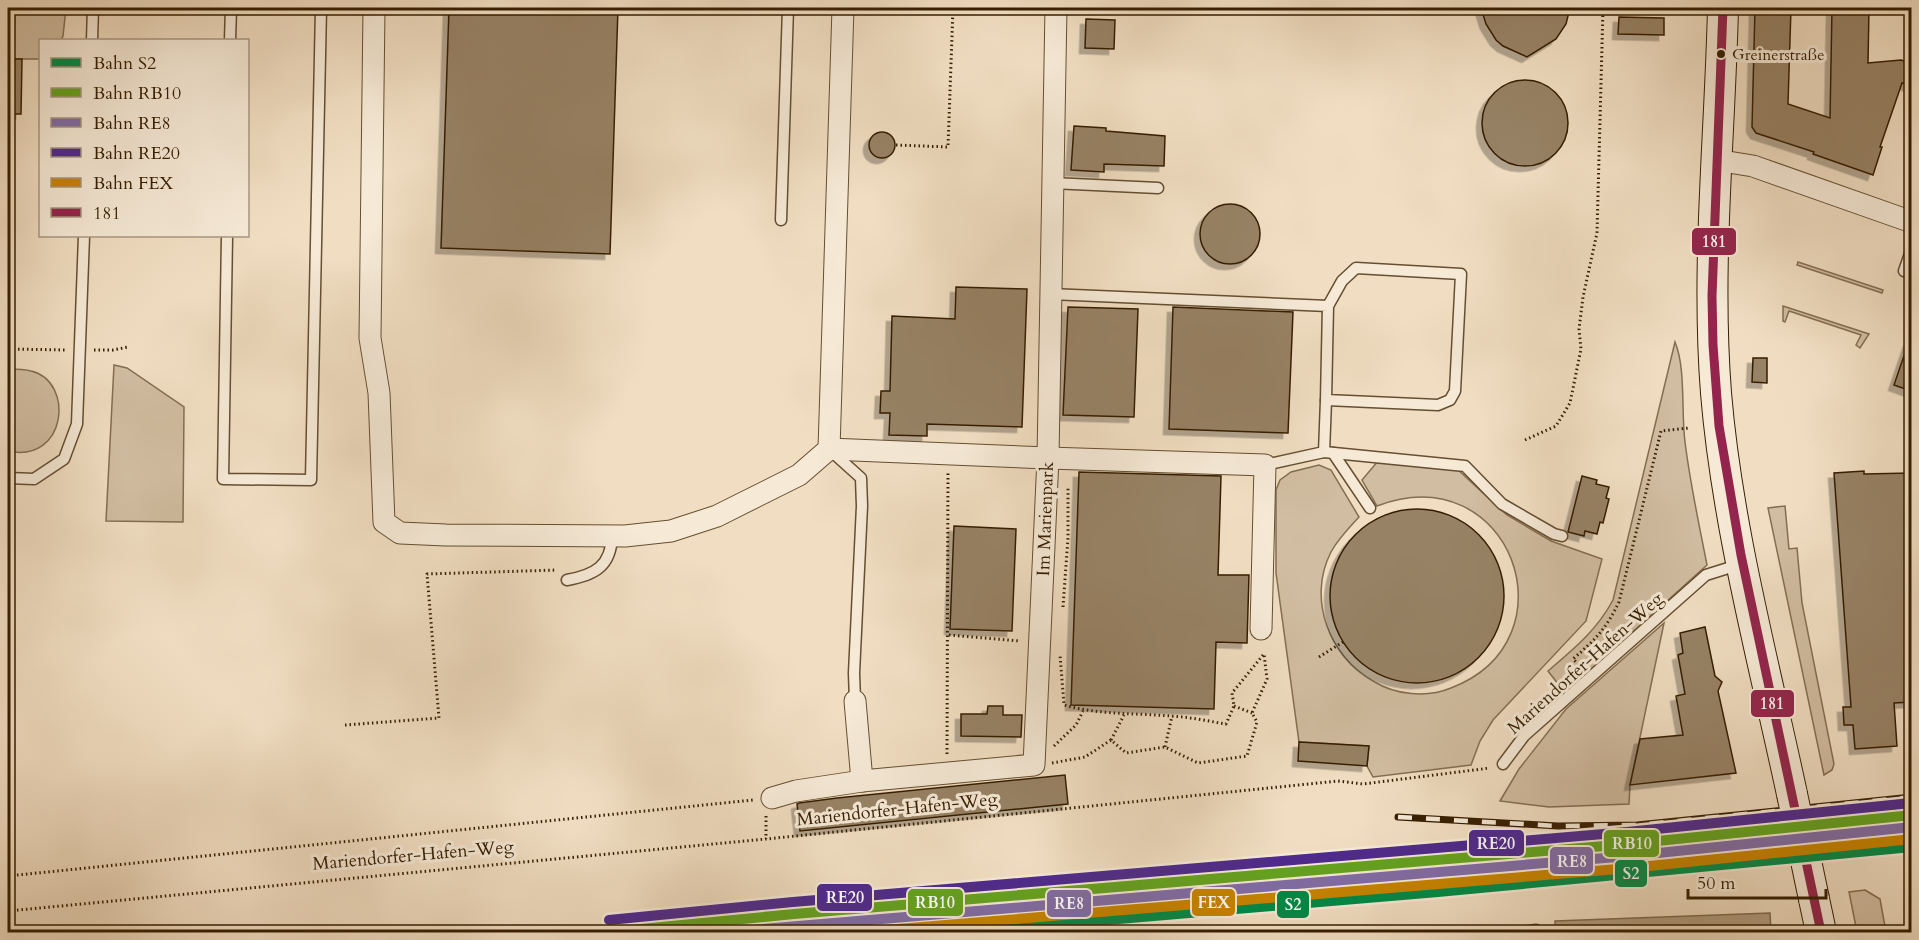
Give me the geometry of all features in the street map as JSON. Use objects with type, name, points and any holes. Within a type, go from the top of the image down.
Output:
[{"type":"main road","points":[[1723,8],[1713,299],[1716,395],[1723,457],[1742,563],[1821,933]]},
{"type":"street","points":[[374,8],[370,338],[379,393],[384,522],[400,533],[446,535],[612,536],[671,531],[717,516],[798,475],[829,449],[1265,465],[1261,629]]},
{"type":"street","points":[[829,449],[843,8]]},
{"type":"street","name":"Im Marienpark","points":[[1034,765],[1040,642],[1059,459],[1048,431],[1056,8]]},
{"type":"street","points":[[1716,160],[1753,166],[1911,222]]},
{"type":"street","points":[[855,701],[862,781]]},
{"type":"street","points":[[772,798],[796,790],[862,781],[1034,765]]},
{"type":"lane","points":[[92,39],[93,8]]},
{"type":"lane","points":[[230,39],[231,8]]},
{"type":"lane","points":[[227,237],[223,479],[311,480],[321,8]]},
{"type":"lane","points":[[781,220],[788,8]]},
{"type":"lane","points":[[1052,183],[1158,188]]},
{"type":"lane","points":[[8,478],[34,479],[64,459],[77,424],[84,237]]},
{"type":"lane","points":[[1904,271],[1911,248]]},
{"type":"lane","points":[[1326,400],[1445,404],[1455,391],[1461,274],[1356,268],[1342,281],[1328,306],[1326,400],[1329,453],[1370,508]]},
{"type":"lane","points":[[1050,294],[1328,306]]},
{"type":"lane","points":[[829,449],[861,478],[855,701]]},
{"type":"lane","points":[[1265,465],[1329,453],[1465,466],[1502,504],[1554,534],[1563,536]]},
{"type":"lane","points":[[567,580],[596,572],[604,564],[612,545],[612,536]]},
{"type":"lane","name":"Mariendorfer-Hafen-Weg","points":[[1503,764],[1524,736],[1699,582],[1714,572],[1742,563]]},
{"type":"lane","points":[[1523,933],[1536,930]]},
{"type":"path","points":[[896,145],[948,147],[953,8]]},
{"type":"path","points":[[1525,440],[1556,426],[1570,403],[1581,349],[1583,297],[1596,233],[1603,8]]},
{"type":"path","points":[[1592,677],[1573,659],[1599,637],[1619,602],[1661,431],[1689,428]]},
{"type":"path","points":[[947,773],[949,454]]},
{"type":"path","points":[[1059,459],[1068,538],[1063,608]]},
{"type":"path","points":[[345,725],[439,718],[427,574],[557,570]]},
{"type":"path","points":[[948,635],[1040,642]]},
{"type":"path","points":[[1319,657],[1343,642]]},
{"type":"path","points":[[1060,650],[1064,705],[1083,711],[1172,716],[1226,724],[1234,706],[1232,693],[1264,654],[1267,680],[1252,713]]},
{"type":"path","points":[[1111,740],[1126,753],[1165,747],[1198,763],[1248,756],[1257,722],[1252,713],[1234,706]]},
{"type":"path","points":[[1034,765],[1076,724],[1083,711]]},
{"type":"path","points":[[1034,765],[1085,757],[1111,740],[1124,715]]},
{"type":"path","points":[[1165,747],[1172,716]]},
{"type":"path","name":"Mariendorfer-Hafen-Weg","points":[[8,911],[766,839],[1338,781],[1363,784],[1476,771],[1503,764]]},
{"type":"path","points":[[8,876],[772,798]]},
{"type":"shaded area","points":[[15,8],[66,8],[62,39],[39,39],[39,59],[14,59]]},
{"type":"shaded area","points":[[1798,262],[1883,290],[1882,293],[1797,265]]},
{"type":"shaded area","points":[[1783,306],[1869,334],[1860,348],[1856,345],[1861,335],[1789,311],[1785,322],[1783,321]]},
{"type":"shaded area","points":[[1675,342],[1681,364],[1687,457],[1707,565],[1585,675],[1562,689],[1548,671],[1592,630],[1613,600]]},
{"type":"shaded area","points":[[114,365],[127,368],[184,407],[183,522],[106,521]]},
{"type":"shaded area","points":[[8,369],[28,370],[45,378],[54,390],[59,404],[58,420],[53,434],[43,445],[28,452],[8,451]]},
{"type":"shaded area","points":[[1378,461],[1457,469],[1507,515],[1551,541],[1602,559],[1586,621],[1493,720],[1480,741],[1471,765],[1373,777],[1367,766],[1369,746],[1299,742],[1276,573],[1276,490],[1280,480],[1291,472],[1319,465],[1331,470],[1359,517],[1331,552],[1324,570],[1321,588],[1322,607],[1326,625],[1344,657],[1373,681],[1382,686],[1411,694],[1432,693],[1451,688],[1489,664],[1511,632],[1518,596],[1512,560],[1493,529],[1463,506],[1424,497],[1377,506],[1362,480]]},
{"type":"shaded area","points":[[1785,506],[1789,549],[1797,548],[1802,603],[1834,764],[1832,770],[1824,775],[1768,508]]},
{"type":"shaded area","points":[[1664,623],[1630,785],[1629,804],[1549,807],[1500,801],[1519,769],[1566,709]]},
{"type":"shaded area","points":[[1865,890],[1880,899],[1886,932],[1857,932],[1849,892]]},
{"type":"shaded area","points":[[1770,913],[1771,932],[1555,932],[1555,921]]},
{"type":"building","points":[[449,8],[618,8],[610,254],[441,248]]},
{"type":"building","points":[[1481,8],[1570,8],[1566,24],[1556,39],[1527,57],[1503,46],[1496,40],[1486,24]]},
{"type":"building","points":[[1755,8],[1791,8],[1788,104],[1830,118],[1832,8],[1869,8],[1868,63],[1901,60],[1911,63],[1911,86],[1902,83],[1873,175],[1756,133],[1752,127]]},
{"type":"building","points":[[1619,17],[1664,18],[1664,35],[1618,34]]},
{"type":"building","points":[[1086,19],[1115,20],[1114,49],[1085,48]]},
{"type":"building","points":[[8,59],[22,59],[21,114],[8,114]]},
{"type":"building","points":[[1517,80],[1533,80],[1556,92],[1565,106],[1568,123],[1565,140],[1556,154],[1533,166],[1517,166],[1501,159],[1489,147],[1482,131],[1482,115],[1489,99],[1501,87]]},
{"type":"building","points":[[1074,126],[1165,136],[1164,166],[1104,164],[1104,172],[1071,170]]},
{"type":"building","points":[[882,132],[891,136],[895,145],[891,154],[882,158],[873,154],[869,145],[873,136]]},
{"type":"building","points":[[1230,204],[1247,209],[1255,217],[1260,234],[1255,251],[1247,259],[1230,264],[1213,259],[1205,251],[1200,234],[1205,217],[1213,209]]},
{"type":"building","points":[[956,287],[1027,289],[1022,427],[927,424],[927,436],[889,435],[890,413],[880,413],[881,391],[890,391],[892,316],[955,319]]},
{"type":"building","points":[[1068,307],[1138,309],[1134,417],[1063,415]]},
{"type":"building","points":[[1173,307],[1293,312],[1288,433],[1169,429]]},
{"type":"building","points":[[1909,341],[1911,341],[1911,391],[1894,385]]},
{"type":"building","points":[[1753,358],[1767,358],[1767,383],[1752,382]]},
{"type":"building","points":[[1864,471],[1864,474],[1911,473],[1911,702],[1894,703],[1897,746],[1855,749],[1853,725],[1844,725],[1843,707],[1851,707],[1834,473]]},
{"type":"building","points":[[1079,472],[1221,476],[1218,575],[1249,575],[1247,643],[1216,642],[1214,709],[1071,705]]},
{"type":"building","points":[[1582,476],[1597,480],[1596,484],[1609,487],[1606,498],[1609,499],[1603,523],[1600,522],[1597,534],[1585,531],[1584,536],[1568,532]]},
{"type":"building","points":[[1417,509],[1450,516],[1465,524],[1478,535],[1489,548],[1497,563],[1504,596],[1497,629],[1489,644],[1478,657],[1465,668],[1450,676],[1417,683],[1384,676],[1369,668],[1356,657],[1345,644],[1337,629],[1330,596],[1337,563],[1345,548],[1356,535],[1369,524],[1384,516]]},
{"type":"building","points":[[954,526],[1016,529],[1012,631],[950,629]]},
{"type":"building","points":[[1705,627],[1715,676],[1722,682],[1718,691],[1736,773],[1630,785],[1640,739],[1683,735],[1676,696],[1685,694],[1678,655],[1683,653],[1680,633]]},
{"type":"building","points":[[988,706],[1003,706],[1003,715],[1022,715],[1021,737],[961,736],[961,714],[987,714]]},
{"type":"building","points":[[1299,742],[1369,746],[1367,766],[1298,761]]},
{"type":"building","points":[[1065,775],[1068,804],[800,831],[797,804],[799,803]]},
{"type":"railway","points":[[1398,817],[1558,826],[1637,825],[1912,797]]},
{"type":"rail line","name":"RE20","points":[[609,920],[793,902],[1627,832],[1911,803]]},
{"type":"rail line","name":"RB10","points":[[610,932],[794,914],[1628,844],[1912,815]]},
{"type":"rail line","name":"RE8","points":[[728,932],[1629,856],[1912,827]]},
{"type":"rail line","name":"FEX","points":[[861,932],[1630,868],[1912,839]]},
{"type":"rail line","name":"S2","points":[[967,932],[1438,892],[1912,847]]},
{"type":"transit line","name":"181","points":[[1723,8],[1712,296],[1719,426],[1741,555],[1821,932]]},
{"type":"place","name":"Greinerstraße","points":[[1721,54]]}]
